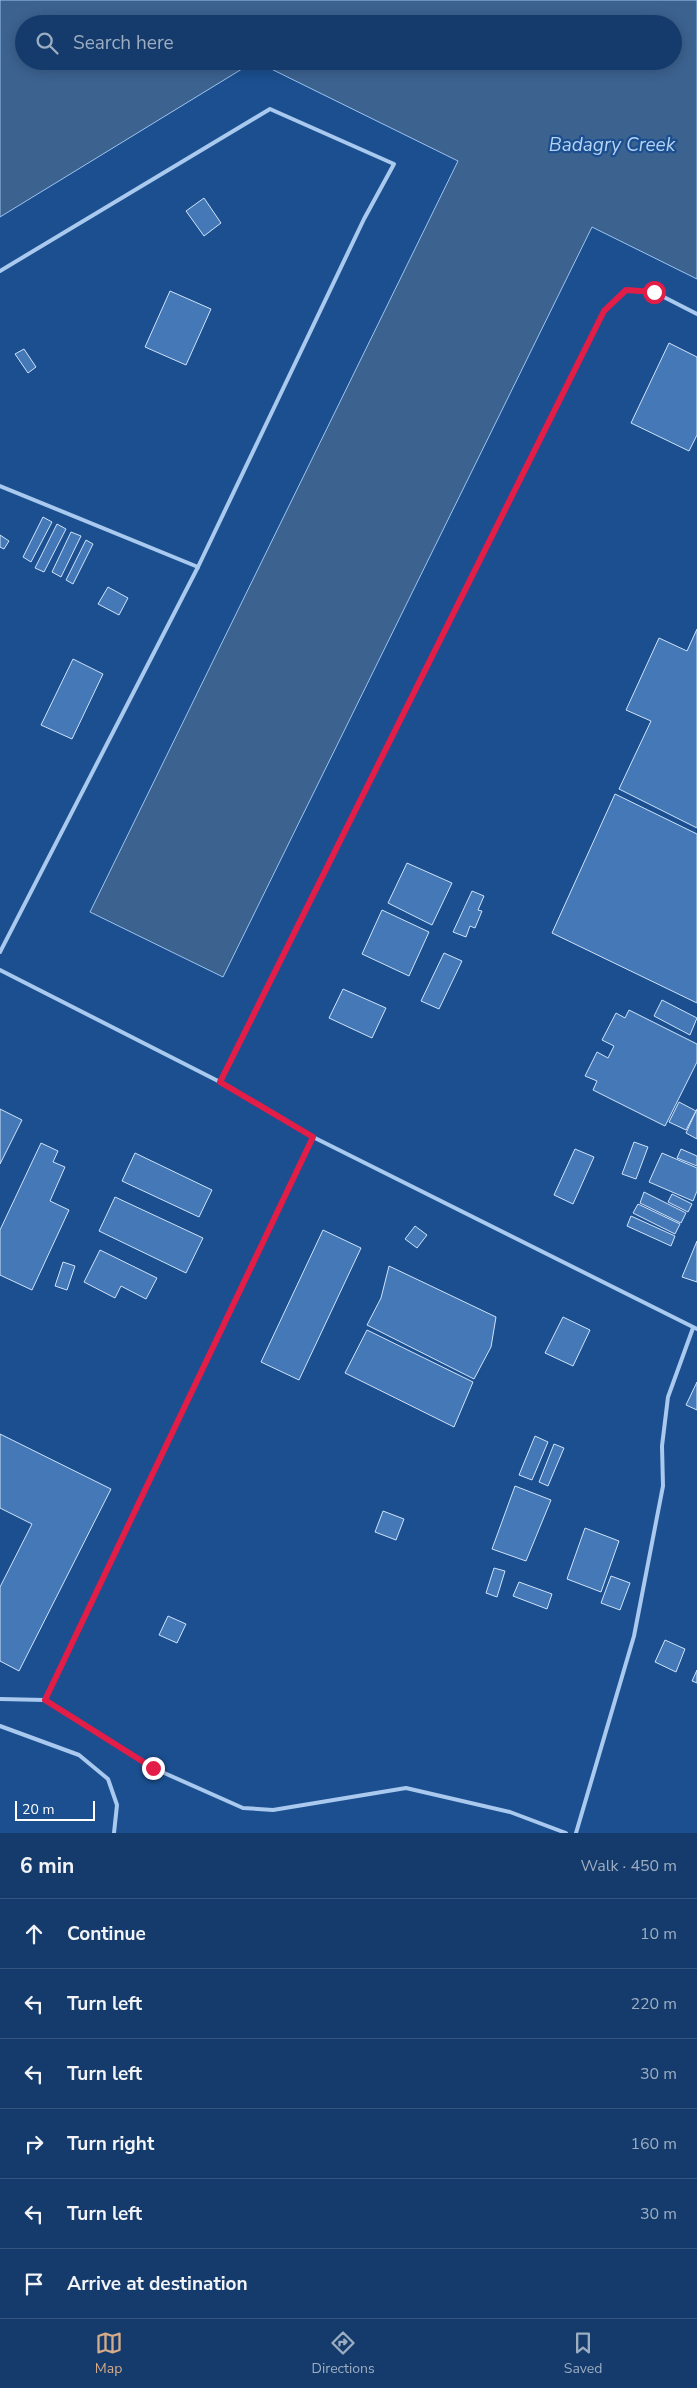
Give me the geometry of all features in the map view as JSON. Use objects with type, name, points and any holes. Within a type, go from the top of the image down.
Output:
[{"type":"lane","points":[[0,271],[270,108],[394,164],[364,219],[198,566],[0,952]]},
{"type":"lane","points":[[220,1082],[604,311],[626,290],[654,292],[697,314]]},
{"type":"lane","points":[[0,486],[198,566]]},
{"type":"lane","points":[[0,970],[220,1082],[313,1137],[695,1328],[668,1397],[662,1446],[663,1486],[634,1636],[576,1833]]},
{"type":"lane","points":[[45,1700],[313,1137]]},
{"type":"lane","points":[[0,1699],[45,1700],[153,1768],[243,1808],[273,1810],[406,1788],[510,1812],[566,1833]]},
{"type":"lane","points":[[0,1726],[78,1755],[108,1779],[117,1804],[114,1833]]},
{"type":"water","name":"Badagry Creek","points":[[0,0],[697,0],[697,279],[592,227],[223,977],[90,912],[458,161],[273,70],[682,70],[682,15],[15,15],[15,70],[240,70],[0,217]]},
{"type":"building","points":[[204,198],[221,223],[204,236],[186,211]]},
{"type":"building","points":[[170,291],[211,309],[186,365],[145,347]]},
{"type":"building","points":[[669,343],[697,357],[697,435],[689,451],[631,423]]},
{"type":"building","points":[[24,349],[36,367],[28,373],[15,354]]},
{"type":"building","points":[[43,517],[52,522],[31,562],[23,557]]},
{"type":"building","points":[[57,524],[66,529],[44,572],[35,568]]},
{"type":"building","points":[[71,532],[81,536],[61,577],[52,572]]},
{"type":"building","points":[[0,535],[9,541],[4,549],[0,547]]},
{"type":"building","points":[[86,540],[93,544],[73,584],[66,580]]},
{"type":"building","points":[[108,587],[128,598],[119,615],[98,604]]},
{"type":"building","points":[[697,629],[697,828],[619,789],[651,721],[626,710],[659,638],[687,651]]},
{"type":"building","points":[[73,659],[103,674],[72,739],[41,725]]},
{"type":"building","points":[[615,794],[697,834],[697,1003],[552,933]]},
{"type":"building","points":[[407,863],[452,883],[432,925],[388,903]]},
{"type":"building","points":[[472,891],[484,896],[478,910],[482,911],[475,928],[470,926],[466,937],[453,932]]},
{"type":"building","points":[[382,910],[429,932],[409,976],[362,954]]},
{"type":"building","points":[[444,953],[462,961],[439,1009],[421,1001]]},
{"type":"building","points":[[343,989],[386,1008],[372,1038],[329,1018]]},
{"type":"building","points":[[662,1000],[697,1018],[690,1035],[654,1016]]},
{"type":"building","points":[[629,1010],[697,1044],[697,1062],[665,1126],[593,1090],[597,1081],[585,1076],[597,1052],[608,1058],[614,1046],[602,1040],[616,1013],[625,1018]]},
{"type":"building","points":[[679,1102],[696,1111],[686,1130],[669,1122]]},
{"type":"building","points":[[0,1109],[22,1120],[0,1164]]},
{"type":"building","points":[[697,1109],[697,1139],[686,1133]]},
{"type":"building","points":[[634,1142],[648,1147],[636,1179],[622,1174]]},
{"type":"building","points":[[41,1143],[58,1151],[53,1162],[65,1167],[50,1201],[69,1210],[32,1290],[0,1275],[0,1230]]},
{"type":"building","points":[[575,1149],[594,1157],[573,1204],[554,1195]]},
{"type":"building","points":[[681,1149],[697,1156],[697,1166],[677,1158]]},
{"type":"building","points":[[135,1153],[212,1190],[199,1217],[122,1181]]},
{"type":"building","points":[[662,1153],[697,1168],[697,1191],[693,1201],[649,1182]]},
{"type":"building","points":[[644,1192],[686,1213],[681,1223],[640,1203]]},
{"type":"building","points":[[672,1194],[692,1204],[688,1212],[668,1202]]},
{"type":"building","points":[[115,1197],[203,1238],[186,1273],[99,1231]]},
{"type":"building","points":[[638,1204],[680,1224],[675,1234],[633,1213]]},
{"type":"building","points":[[631,1216],[675,1236],[671,1246],[627,1226]]},
{"type":"building","points":[[415,1226],[427,1235],[417,1248],[405,1239]]},
{"type":"building","points":[[323,1230],[361,1248],[299,1380],[261,1362]]},
{"type":"building","points":[[697,1241],[697,1282],[682,1277]]},
{"type":"building","points":[[100,1250],[157,1278],[146,1299],[121,1286],[115,1298],[84,1282]]},
{"type":"building","points":[[63,1262],[75,1266],[67,1290],[55,1286]]},
{"type":"building","points":[[389,1266],[496,1317],[491,1347],[474,1379],[367,1325],[381,1298]]},
{"type":"building","points":[[563,1317],[590,1330],[573,1366],[545,1353]]},
{"type":"building","points":[[367,1330],[473,1382],[454,1427],[345,1373]]},
{"type":"building","points":[[697,1382],[697,1410],[686,1405]]},
{"type":"building","points":[[0,1434],[111,1489],[19,1671],[0,1661],[0,1587],[32,1524],[0,1508]]},
{"type":"building","points":[[535,1436],[548,1442],[532,1480],[519,1475]]},
{"type":"building","points":[[554,1444],[564,1448],[548,1486],[539,1482]]},
{"type":"building","points":[[515,1486],[551,1500],[526,1561],[492,1549]]},
{"type":"building","points":[[383,1511],[404,1519],[396,1540],[375,1532]]},
{"type":"building","points":[[585,1528],[619,1541],[601,1592],[567,1579]]},
{"type":"building","points":[[494,1568],[505,1571],[497,1597],[486,1593]]},
{"type":"building","points":[[611,1576],[630,1583],[620,1610],[601,1603]]},
{"type":"building","points":[[519,1582],[552,1594],[547,1609],[513,1596]]},
{"type":"building","points":[[168,1616],[186,1624],[177,1643],[159,1635]]},
{"type":"building","points":[[665,1640],[685,1649],[676,1672],[655,1662]]},
{"type":"building","points":[[697,1670],[697,1683],[692,1681]]},
{"type":"route","points":[[153,1768],[45,1700],[313,1137],[220,1082],[604,311],[626,290],[654,292]]}]
